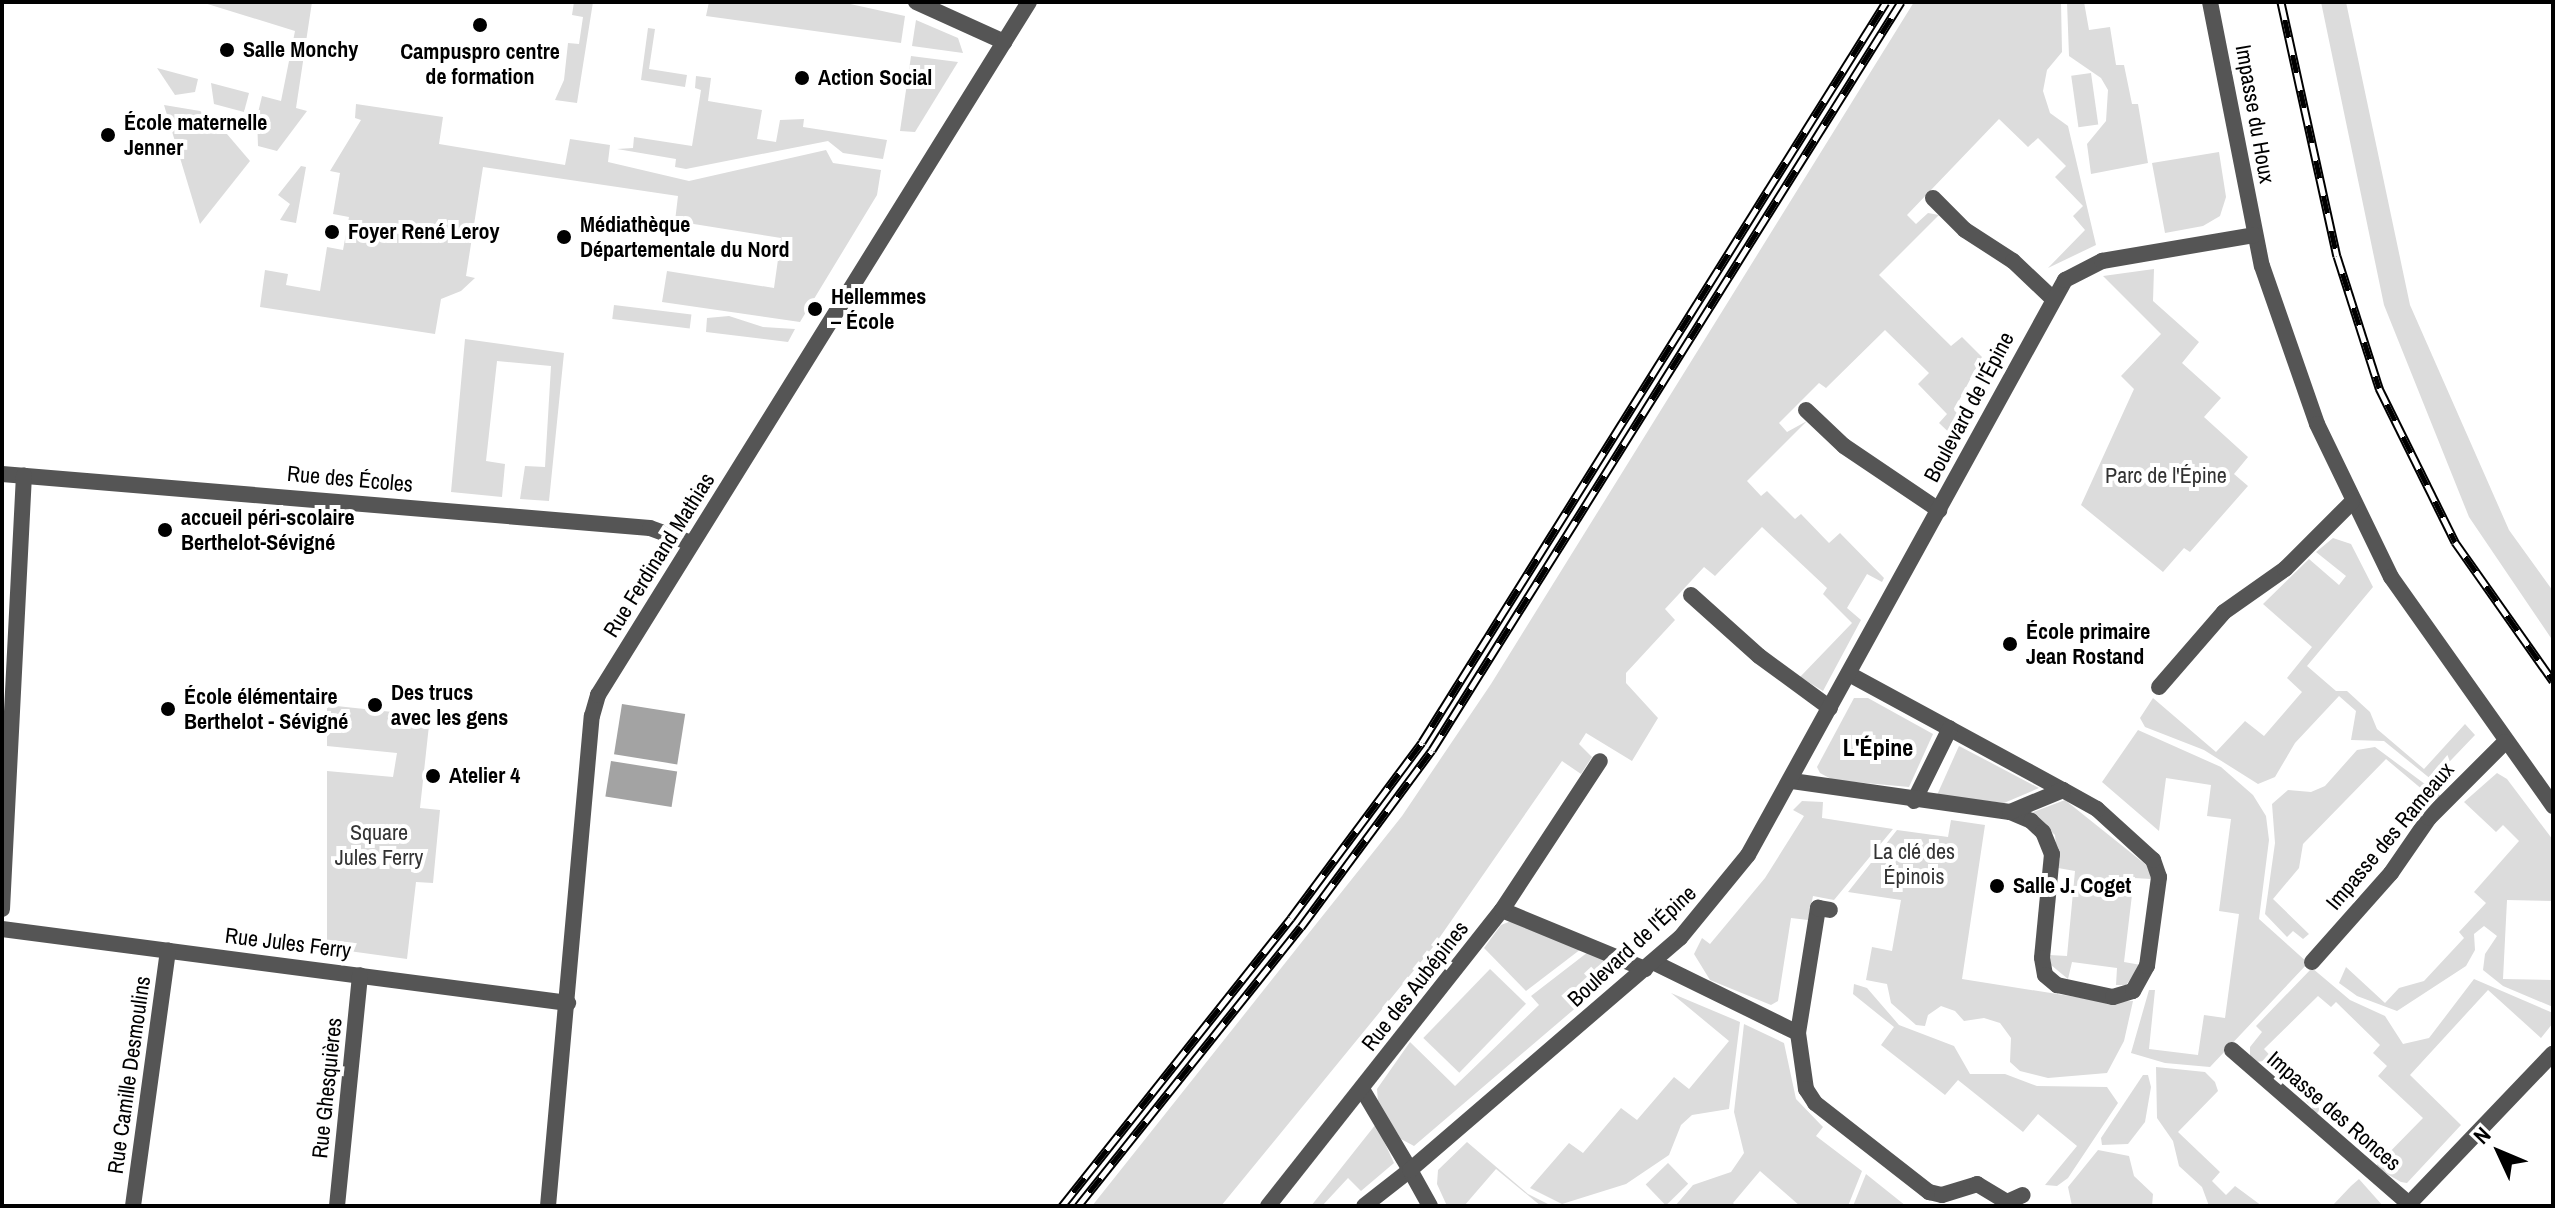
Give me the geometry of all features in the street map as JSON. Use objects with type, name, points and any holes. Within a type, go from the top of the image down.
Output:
[{"type":"street","points":[[916,2],[1004,42]]},
{"type":"street","name":"Rue Ferdinand Mathias","points":[[548,1206],[594,706],[691,543],[1029,2]]},
{"type":"street","name":"Impasse du Houx","points":[[2210,2],[2254,235]]},
{"type":"street","points":[[1933,198],[1965,230],[2013,261],[2052,298]]},
{"type":"street","points":[[2254,235],[2294,364],[2352,502],[2424,629],[2553,806]]},
{"type":"street","name":"Boulevard de l'Épine","points":[[1364,1206],[1649,966],[1719,895],[1792,781],[2052,298],[2083,267],[2254,235]]},
{"type":"street","points":[[1806,410],[1844,446],[1939,510]]},
{"type":"street","name":"Rue des Écoles","points":[[2,474],[635,527],[691,543]]},
{"type":"street","points":[[2,909],[8,689],[24,476]]},
{"type":"street","points":[[2159,687],[2224,612],[2285,569],[2352,502]]},
{"type":"street","points":[[1691,595],[1759,656],[1830,708]]},
{"type":"street","points":[[1792,781],[1914,801],[2010,812],[2038,826],[2050,847],[2042,958],[2045,975],[2066,988],[2125,995],[2140,986],[2147,966],[2158,868],[2108,818],[2063,790],[1849,674]]},
{"type":"street","points":[[1914,801],[1950,728]]},
{"type":"street","name":"Impasse des Rameaux","points":[[2312,962],[2391,873],[2429,818],[2505,742]]},
{"type":"street","name":"Rue des Aubépines","points":[[1268,1206],[1502,910],[1600,761]]},
{"type":"street","points":[[2010,812],[2063,790]]},
{"type":"street","points":[[1830,910],[1818,908],[1798,1033],[1806,1089],[1815,1103],[1929,1192],[1942,1195],[1977,1184],[2007,1202],[2023,1195]]},
{"type":"street","points":[[1502,910],[1649,966],[1798,1033]]},
{"type":"street","name":"Rue Jules Ferry","points":[[2,929],[568,1003]]},
{"type":"street","name":"Rue Camille Desmoulins","points":[[133,1206],[168,950]]},
{"type":"street","name":"Rue Ghesquières","points":[[337,1206],[360,975]]},
{"type":"street","name":"Impasse des Ronces","points":[[2232,1050],[2408,1205]]},
{"type":"street","points":[[2408,1205],[2553,1053]]},
{"type":"street","points":[[1362,1089],[1430,1206]]},
{"type":"green space","points":[[201,2],[312,2],[296,108],[307,111],[277,151],[258,146],[257,117],[262,96],[281,101],[295,31]]},
{"type":"green space","points":[[574,2],[593,2],[577,103],[555,100],[564,80],[568,43],[579,44],[583,17],[572,15]]},
{"type":"green space","points":[[709,2],[841,2],[905,16],[901,43],[706,16]]},
{"type":"green space","points":[[1914,2],[2061,2],[2062,52],[2047,70],[2043,91],[2050,113],[2068,126],[2096,245],[2048,268],[2085,230],[2073,216],[2083,206],[2055,177],[2066,166],[2038,138],[2028,147],[1999,119],[1907,215],[1916,224],[1928,213],[1939,215],[1879,275],[1951,346],[1962,337],[1982,357],[1954,410],[1966,423],[1957,440],[1939,423],[1947,414],[1918,384],[1929,373],[1885,330],[1826,388],[1819,383],[1779,423],[1787,432],[1807,421],[1747,481],[1761,496],[1767,491],[1795,519],[1801,514],[1829,543],[1840,533],[1884,578],[1882,582],[1867,574],[1847,608],[1861,620],[1823,691],[1800,677],[1852,623],[1823,594],[1827,588],[1762,527],[1715,576],[1704,567],[1665,609],[1675,620],[1626,673],[1626,683],[1658,718],[1632,761],[1586,733],[1579,744],[1592,757],[1581,774],[1562,761],[1433,947],[1221,1206],[1092,1206],[1402,816],[1491,684]]},
{"type":"green space","points":[[2067,2],[2084,2],[2089,30],[2110,27],[2116,65],[2124,65],[2132,104],[2138,104],[2148,163],[2091,174],[2087,144],[2106,121],[2108,90],[2101,78],[2069,56]]},
{"type":"green space","points":[[2321,2],[2346,2],[2410,305],[2509,530],[2553,591],[2553,641],[2469,517],[2384,305]]},
{"type":"green space","points":[[916,20],[958,38],[963,53],[912,46]]},
{"type":"green space","points":[[648,28],[655,29],[649,69],[687,75],[685,87],[641,80]]},
{"type":"green space","points":[[911,56],[958,62],[915,132],[900,131]]},
{"type":"green space","points":[[157,68],[198,79],[195,92],[175,95]]},
{"type":"green space","points":[[2091,73],[2098,124],[2078,127],[2071,76]]},
{"type":"green space","points":[[696,76],[711,78],[708,101],[762,110],[757,139],[776,142],[780,120],[804,119],[803,127],[887,140],[883,159],[843,153],[828,141],[686,169],[675,167],[676,159],[617,149],[633,148],[634,137],[692,146],[701,90],[695,88]]},
{"type":"green space","points":[[211,83],[249,93],[244,112],[214,104]]},
{"type":"green space","points":[[356,104],[443,117],[439,144],[565,165],[570,139],[610,145],[608,162],[689,181],[826,150],[833,163],[881,170],[877,195],[800,322],[662,302],[667,271],[774,288],[781,238],[675,221],[678,196],[483,167],[466,276],[475,278],[461,291],[441,299],[435,334],[260,307],[265,270],[288,274],[286,285],[320,291],[327,247],[343,250],[349,217],[333,214],[340,173],[330,171],[361,120],[355,118]]},
{"type":"green space","points":[[164,105],[200,111],[215,120],[250,161],[200,224]]},
{"type":"green space","points":[[2219,152],[2226,197],[2220,216],[2203,226],[2165,233],[2152,163]]},
{"type":"green space","points":[[301,166],[306,167],[296,223],[280,220],[290,204],[278,195]]},
{"type":"green space","name":"Parc de l'Épine","points":[[2154,269],[2153,301],[2199,342],[2182,363],[2221,398],[2204,417],[2248,457],[2234,474],[2248,486],[2190,552],[2184,548],[2163,572],[2081,505],[2134,389],[2121,376],[2161,334],[2103,276]]},
{"type":"green space","points":[[614,305],[691,315],[690,328],[612,319]]},
{"type":"green space","points":[[729,316],[763,327],[795,329],[788,342],[706,332],[707,318]]},
{"type":"green space","points":[[465,339],[564,353],[549,501],[520,499],[525,466],[545,467],[551,366],[497,361],[486,461],[505,464],[502,497],[451,492]]},
{"type":"green space","points":[[2333,538],[2351,544],[2373,587],[2307,666],[2336,691],[2347,691],[2370,712],[2377,729],[2424,769],[2465,724],[2475,735],[2432,780],[2384,741],[2351,740],[2356,711],[2339,696],[2295,743],[2275,777],[2258,784],[2204,750],[2145,727],[2140,718],[2153,698],[2216,752],[2245,721],[2264,736],[2302,692],[2287,678],[2312,647],[2263,604],[2309,559],[2339,585],[2346,576],[2316,552]]},
{"type":"green space","points":[[1854,698],[1868,698],[1933,734],[1909,787],[1833,780],[1820,773],[1817,767]]},
{"type":"green space","name":"Square Jules Ferry","points":[[327,705],[430,716],[420,808],[440,810],[433,883],[416,882],[407,959],[327,948],[327,771],[393,777],[397,753],[327,746]]},
{"type":"green space","points":[[2138,730],[2221,767],[2253,795],[2266,816],[2269,840],[2259,919],[2308,963],[2210,1067],[2165,1063],[2131,1053],[2149,990],[2155,990],[2149,1049],[2198,1055],[2204,1015],[2225,1018],[2239,914],[2219,911],[2231,819],[2207,816],[2211,785],[2166,778],[2159,831],[2102,782]]},
{"type":"green space","points":[[1959,746],[2039,788],[2004,803],[1937,795]]},
{"type":"green space","points":[[2375,747],[2441,796],[2436,801],[2386,759],[2303,844],[2299,868],[2273,899],[2309,934],[2303,939],[2293,931],[2287,937],[2265,914],[2275,843],[2272,804],[2288,790],[2311,792],[2325,786],[2357,750]]},
{"type":"green space","points":[[2497,773],[2507,779],[2553,840],[2553,901],[2507,900],[2503,979],[2553,980],[2553,1007],[2503,986],[2483,970],[2485,954],[2497,936],[2484,926],[2474,934],[2475,950],[2466,966],[2397,1011],[2357,996],[2339,983],[2346,967],[2385,1003],[2399,988],[2424,981],[2464,938],[2459,932],[2486,903],[2474,892],[2519,841],[2503,825],[2496,832],[2464,802]]},
{"type":"green space","points":[[2065,800],[2150,868],[2151,879],[2134,878],[2124,962],[2141,965],[2126,985],[2116,985],[2117,968],[2072,962],[2068,979],[2051,965],[2049,955],[2067,956],[2075,871],[2058,868],[2055,835],[2031,813]]},
{"type":"green space","points":[[1802,801],[1823,802],[1822,818],[1893,829],[1834,900],[1813,896],[1808,920],[1791,918],[1778,1001],[1771,1005],[1710,980],[1694,954],[1702,938],[1710,944],[1765,878],[1804,816],[1793,810]]},
{"type":"green space","name":"La clé des Épinois","points":[[1951,820],[1985,825],[1962,979],[2107,1002],[2133,1001],[2124,1041],[2107,1073],[2048,1078],[2020,1071],[2010,1062],[2011,1038],[2000,1023],[1984,1018],[1964,1021],[1955,1011],[1941,1006],[1928,1015],[1925,1026],[1916,1025],[1891,1003],[1887,984],[1866,980],[1872,947],[1892,951],[1901,900],[1848,892],[1897,830],[1948,837]]},
{"type":"green space","points":[[1511,921],[1581,949],[1526,991],[1484,948],[1501,925]]},
{"type":"green space","points":[[1588,952],[1608,961],[1613,976],[1414,1146],[1401,1139],[1378,1102],[1377,1089],[1410,1042],[1455,1086],[1539,1005],[1531,996]]},
{"type":"green space","points":[[2312,968],[2350,1000],[2385,1016],[2403,1044],[2429,1038],[2474,979],[2553,1013],[2553,1023],[2541,1038],[2488,990],[2410,1075],[2461,1125],[2407,1183],[2401,1182],[2375,1167],[2423,1118],[2378,1076],[2387,1066],[2373,1053],[2380,1045],[2336,1002],[2331,1007],[2318,996],[2264,1049],[2320,1109],[2314,1118],[2312,1107],[2265,1061],[2254,1062],[2250,1057],[2250,1047],[2262,1032],[2256,1026]]},
{"type":"green space","points":[[1490,969],[1526,1004],[1459,1073],[1423,1038]]},
{"type":"green space","points":[[1854,984],[1867,988],[1899,1025],[1954,1046],[1970,1074],[2005,1074],[2037,1086],[2107,1087],[2118,1103],[2068,1178],[2057,1186],[2045,1185],[2077,1146],[2038,1114],[2023,1132],[1958,1080],[1945,1095],[1881,1045],[1894,1027],[1853,994]]},
{"type":"green space","points":[[1671,993],[1740,1022],[1729,1109],[1692,1115],[1681,1125],[1669,1155],[1626,1184],[1562,1204],[1530,1188],[1569,1143],[1583,1153],[1621,1108],[1637,1120],[1674,1077],[1689,1089],[1729,1041]]},
{"type":"green space","points":[[1744,1024],[1784,1043],[1796,1099],[1823,1127],[1816,1136],[1862,1171],[1848,1206],[1800,1206],[1760,1171],[1733,1203],[1736,1206],[1675,1206],[1693,1185],[1731,1172],[1744,1153],[1734,1112]]},
{"type":"green space","points":[[2156,1067],[2205,1072],[2215,1082],[2218,1091],[2178,1132],[2220,1172],[2212,1181],[2226,1195],[2235,1186],[2262,1206],[2209,1206],[2202,1187],[2179,1166],[2173,1141],[2157,1118]]},
{"type":"green space","points":[[2143,1075],[2148,1075],[2151,1087],[2145,1122],[2128,1144],[2102,1145],[2101,1138]]},
{"type":"green space","points":[[1376,1124],[1394,1163],[1361,1191],[1348,1178],[1322,1206],[1311,1206]]},
{"type":"green space","points":[[1467,1142],[1528,1194],[1552,1206],[1541,1206],[1496,1169],[1464,1206],[1447,1206],[1437,1184],[1438,1170]]},
{"type":"green space","points":[[2098,1150],[2129,1156],[2134,1176],[2153,1194],[2152,1206],[2072,1206],[2068,1187]]},
{"type":"green space","points":[[1668,1163],[1688,1184],[1666,1205],[1646,1185]]},
{"type":"green space","points":[[1866,1174],[1906,1206],[1853,1206]]},
{"type":"green space","points":[[2359,1179],[2383,1206],[2332,1206],[2351,1186]]},
{"type":"shaded area","points":[[622,704],[685,714],[677,764],[614,754]]},
{"type":"shaded area","points":[[611,761],[677,771],[672,807],[605,797]]},
{"type":"railway","points":[[1062,1206],[1291,918],[1422,742],[1886,2]]},
{"type":"railway","points":[[1078,1206],[1301,927],[1432,750],[1901,2]]},
{"type":"railway","points":[[2281,2],[2337,256],[2379,388],[2455,542],[2553,681]]},
{"type":"place","name":"Campuspro centre de formation","points":[[480,25]]},
{"type":"place","name":"Salle Monchy","points":[[227,50]]},
{"type":"place","name":"Action Social","points":[[802,78]]},
{"type":"place","name":"École maternelle Jenner","points":[[108,135]]},
{"type":"place","name":"Foyer René Leroy","points":[[332,232]]},
{"type":"place","name":"Médiathèque Départementale du Nord","points":[[564,237]]},
{"type":"place","name":"Hellemmes – École","points":[[815,309]]},
{"type":"place","name":"accueil péri-scolaire Berthelot-Sévigné","points":[[165,530]]},
{"type":"place","name":"École primaire Jean Rostand","points":[[2010,644]]},
{"type":"place","name":"Des trucs avec les gens","points":[[375,705]]},
{"type":"place","name":"École élémentaire Berthelot - Sévigné","points":[[168,709]]},
{"type":"place","name":"Atelier 4","points":[[433,776]]},
{"type":"place","name":"Salle J. Coget","points":[[1997,886]]},
{"type":"district","name":"L'Épine","points":[[1878,748]]}]
